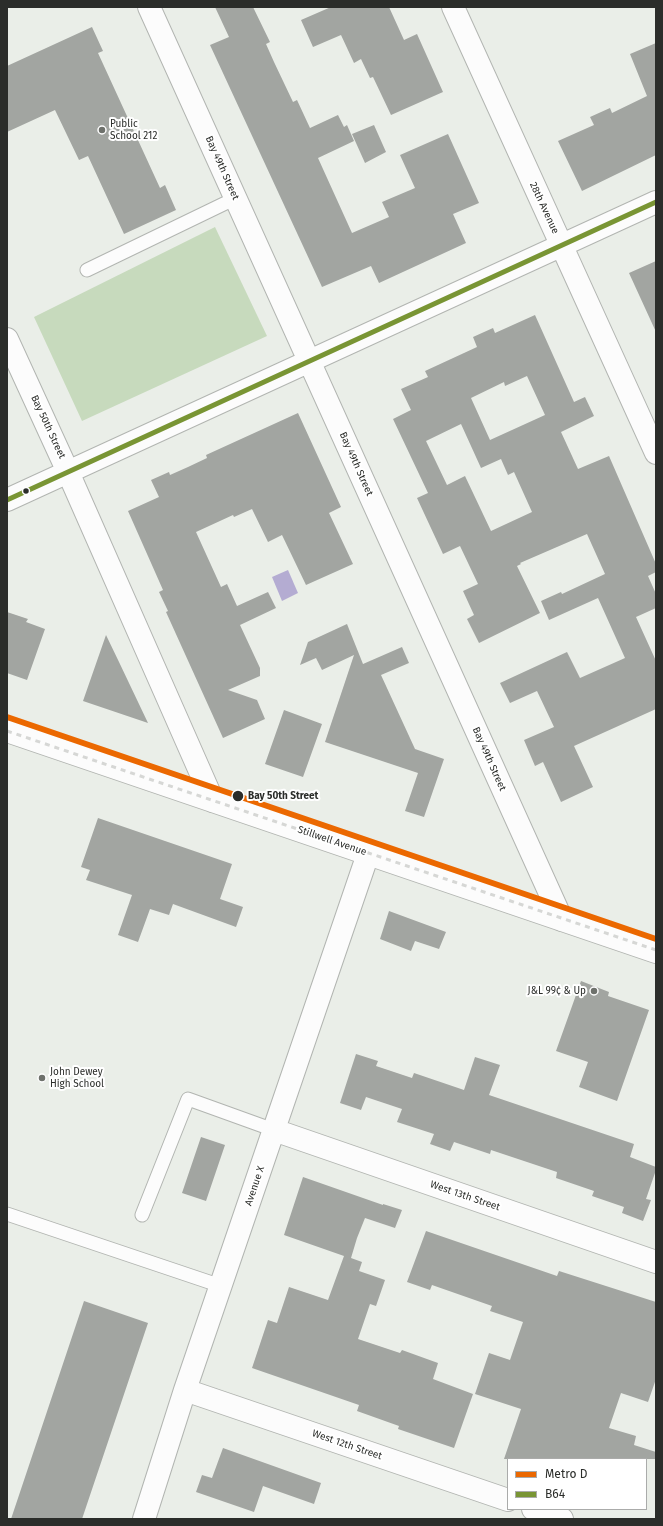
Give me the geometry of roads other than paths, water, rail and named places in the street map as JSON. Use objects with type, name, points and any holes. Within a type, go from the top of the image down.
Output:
[{"type":"street","name":"Bay 49th Street","points":[[149,7],[562,920]]},
{"type":"street","name":"28th Avenue","points":[[453,7],[656,453]]},
{"type":"street","points":[[7,500],[656,202]]},
{"type":"street","name":"Bay 50th Street","points":[[7,339],[68,472],[213,801]]},
{"type":"street","name":"Stillwell Avenue","points":[[7,731],[656,952]]},
{"type":"street","name":"Avenue X","points":[[144,1519],[220,1286],[368,854]]},
{"type":"street","name":"West 13th Street","points":[[274,1130],[656,1262]]},
{"type":"street","name":"West 12th Street","points":[[185,1390],[507,1500]]},
{"type":"street","points":[[536,1510],[562,1519]]},
{"type":"lane","points":[[87,270],[236,198]]},
{"type":"lane","points":[[142,1215],[188,1099],[274,1130]]},
{"type":"lane","points":[[7,1214],[220,1286]]},
{"type":"railway","points":[[7,731],[656,950]]},
{"type":"metro line","name":"D","points":[[7,717],[656,939]]},
{"type":"place","name":"Public School 212","points":[[102,130]]},
{"type":"place","name":"Bay 50th Street","points":[[238,796]]},
{"type":"place","name":"J&L 99¢ & Up","points":[[594,991]]},
{"type":"place","name":"John Dewey High School","points":[[42,1078]]}]
